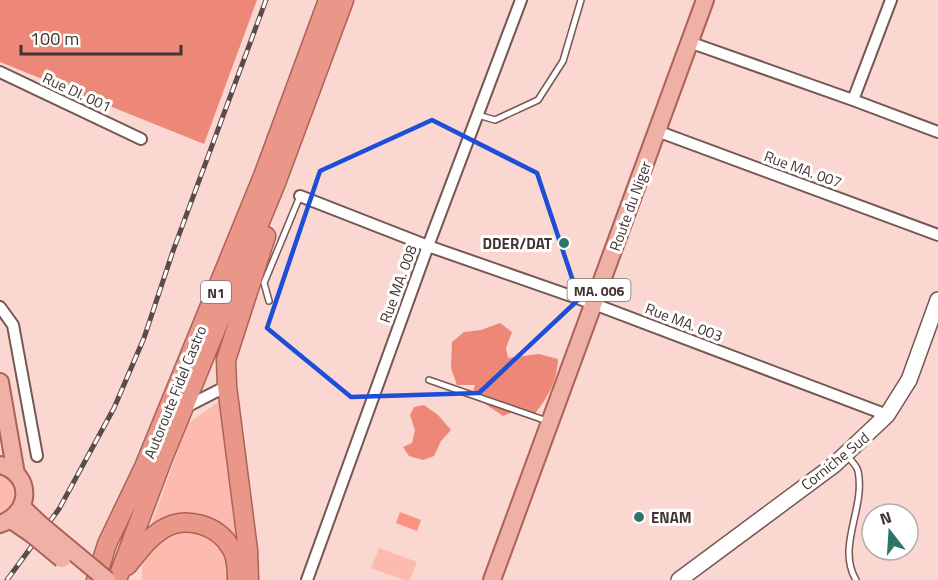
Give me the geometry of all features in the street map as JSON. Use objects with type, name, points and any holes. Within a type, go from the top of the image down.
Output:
[{"type":"highway","name":"Autoroute Fidel Castro","points":[[96,580],[106,544],[144,468],[259,187],[328,0]]},
{"type":"highway","name":"Autoroute Fidel Castro","points":[[114,579],[289,149],[344,0]]},
{"type":"highway","points":[[249,580],[248,550],[227,386],[226,360],[271,223],[289,149]]},
{"type":"highway","points":[[114,579],[151,538],[162,530],[180,523],[192,523],[210,527],[222,536],[233,550],[237,580]]},
{"type":"highway","points":[[88,580],[106,544]]},
{"type":"main road","name":"Route du Niger","points":[[492,580],[705,0]]},
{"type":"main road","name":"Corniche Sud","points":[[679,580],[845,454],[887,415],[909,380],[938,300]]},
{"type":"main road","points":[[0,382],[16,474]]},
{"type":"main road","points":[[0,465],[11,469],[16,474],[25,496],[11,517],[64,546],[114,579]]},
{"type":"main road","points":[[37,530],[88,580]]},
{"type":"street","name":"Rue MA. 008","points":[[307,580],[428,246],[521,0]]},
{"type":"street","points":[[853,100],[891,0]]},
{"type":"street","points":[[689,42],[938,132]]},
{"type":"street","name":"Rue DI. 001","points":[[0,72],[141,139]]},
{"type":"street","name":"Rue MA. 007","points":[[657,131],[938,235]]},
{"type":"street","name":"Rue MA. 003","points":[[300,196],[428,246],[594,304],[887,415]]},
{"type":"street","points":[[0,307],[13,325],[37,456]]},
{"type":"street","points":[[183,408],[227,386]]},
{"type":"lane","points":[[478,115],[495,120],[538,100],[563,61],[581,0]]},
{"type":"lane","points":[[269,301],[264,283],[300,196]]},
{"type":"lane","points":[[429,380],[549,422]]},
{"type":"lane","points":[[845,454],[858,470],[858,491],[848,561],[856,580]]},
{"type":"highlighted area","points":[[432,120],[537,173],[579,299],[479,393],[351,397],[267,328],[320,171]]},
{"type":"shaded area","points":[[0,0],[257,0],[204,144],[0,62]]},
{"type":"shaded area","points":[[500,323],[512,332],[506,348],[508,358],[539,354],[558,359],[551,389],[534,415],[520,409],[503,416],[472,395],[475,385],[457,385],[451,368],[452,342],[464,332],[481,330]]},
{"type":"shaded area","points":[[223,399],[244,553],[213,521],[147,536],[188,423]]},
{"type":"shaded area","points":[[424,405],[438,415],[451,430],[441,441],[434,456],[423,460],[409,456],[403,447],[412,443],[415,430],[410,415],[414,407]]},
{"type":"shaded area","points":[[0,471],[11,477],[19,498],[0,520]]},
{"type":"shaded area","points":[[400,512],[421,520],[417,531],[396,523]]},
{"type":"shaded area","points":[[187,531],[206,537],[219,546],[229,570],[230,580],[142,580],[144,560],[154,545],[168,536]]},
{"type":"shaded area","points":[[379,548],[417,562],[410,580],[371,568]]},
{"type":"railway","points":[[7,580],[59,509],[114,408],[144,338],[173,251],[266,0]]},
{"type":"place","name":"DDER/DAT","points":[[564,243]]},
{"type":"place","name":"ENAM","points":[[639,517]]}]
